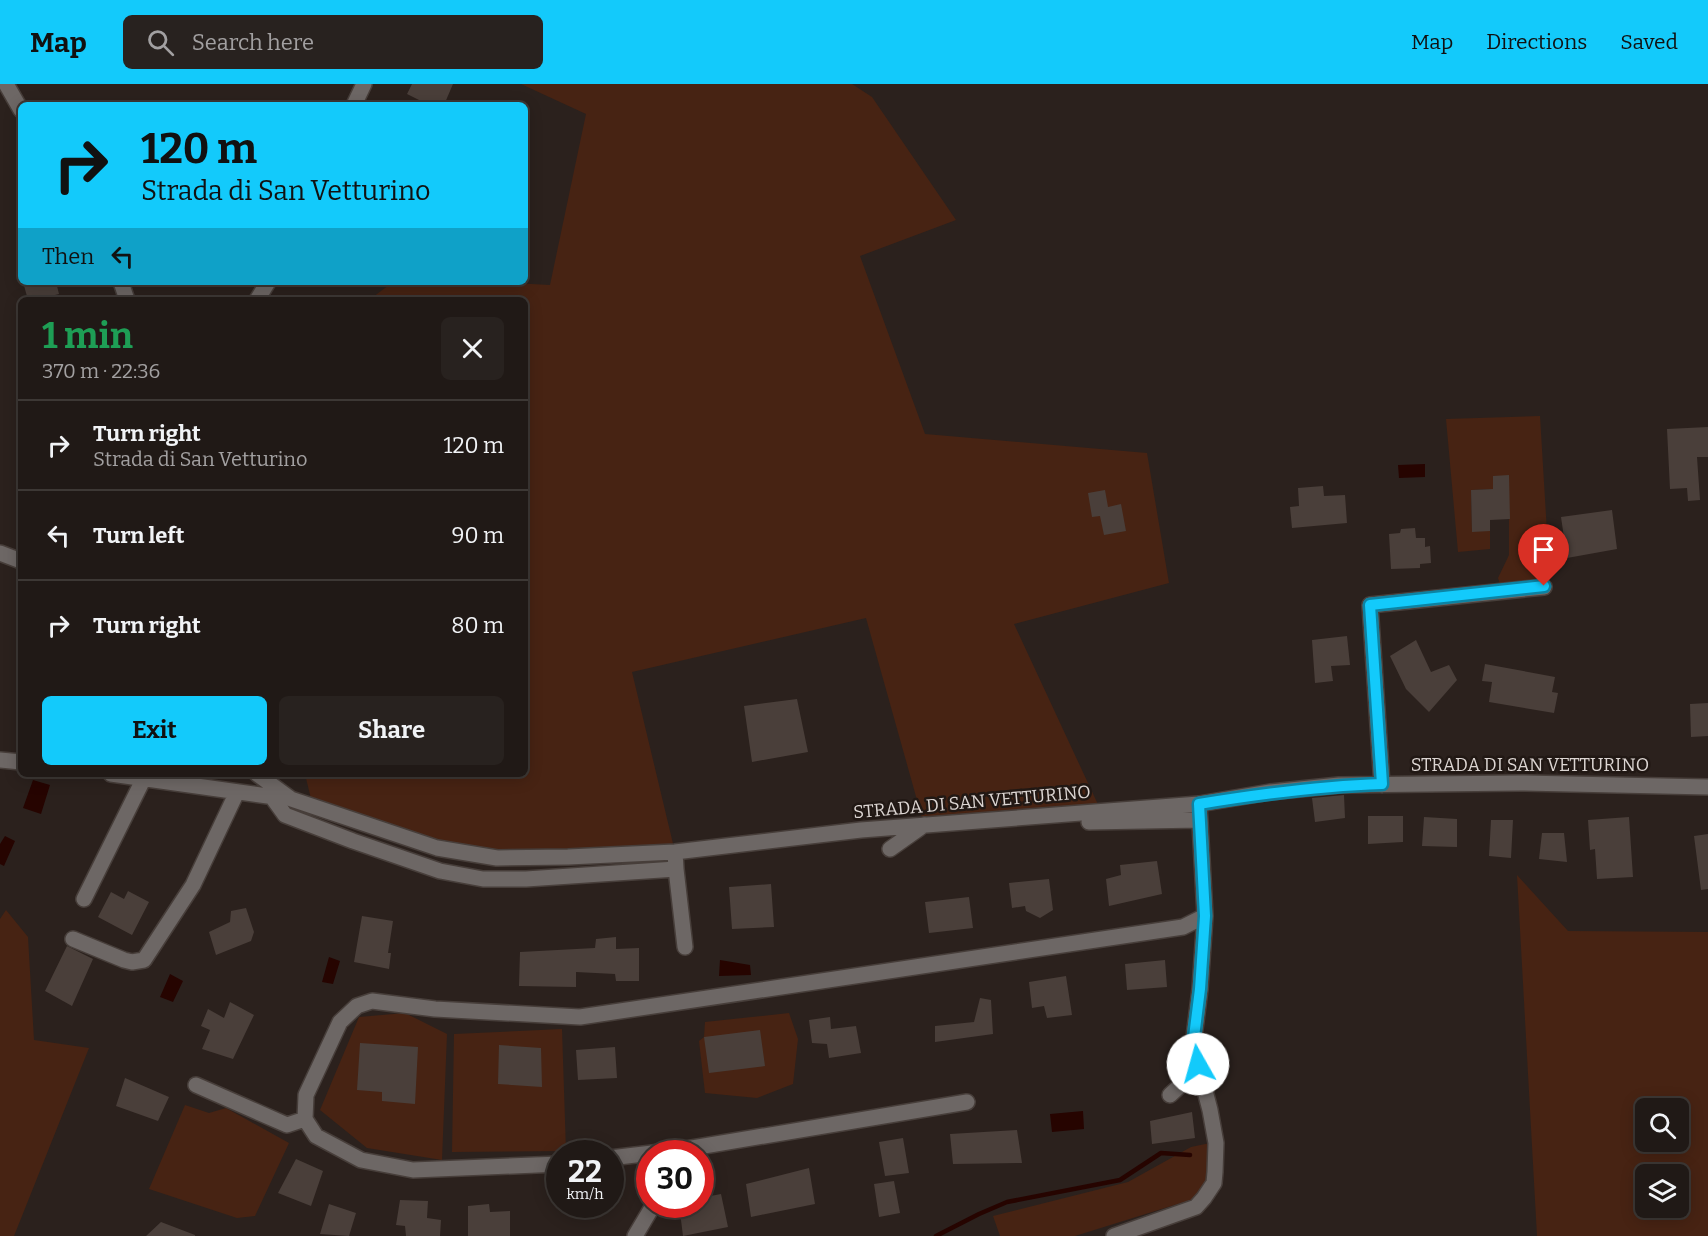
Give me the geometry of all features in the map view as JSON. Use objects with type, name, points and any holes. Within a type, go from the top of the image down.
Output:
[{"type":"street","points":[[6,84],[18,105]]},
{"type":"street","points":[[355,102],[364,84]]},
{"type":"street","points":[[0,553],[18,560]]},
{"type":"street","points":[[1382,784],[1370,605],[1544,586]]},
{"type":"street","points":[[0,760],[18,762]]},
{"type":"street","points":[[136,777],[291,799]]},
{"type":"street","name":"STRADA DI SAN VETTURINO","points":[[261,777],[291,799],[437,848],[497,858],[675,852],[861,830],[924,825],[1199,812],[1270,792],[1339,785],[1521,783],[1708,787]]},
{"type":"street","points":[[84,899],[144,778]]},
{"type":"street","points":[[73,939],[124,960],[132,962],[144,960],[193,885],[237,792]]},
{"type":"street","points":[[272,797],[285,814],[353,842],[440,871],[483,879],[526,879],[676,869]]},
{"type":"street","points":[[1114,1236],[1196,1207],[1214,1183],[1216,1143],[1193,1045],[1205,916],[1199,812]]},
{"type":"street","points":[[890,849],[924,825]]},
{"type":"street","points":[[675,852],[685,947]]},
{"type":"street","points":[[546,1165],[413,1170],[361,1160],[316,1136],[305,1119],[306,1095],[340,1022],[357,1006],[372,1001],[435,1009],[580,1017],[1183,927],[1205,916]]},
{"type":"street","points":[[1170,1095],[1198,1064]]},
{"type":"street","points":[[196,1085],[287,1125],[305,1119]]},
{"type":"street","points":[[714,1146],[968,1102]]},
{"type":"street","points":[[635,1236],[646,1218]]},
{"type":"shaded area","points":[[521,84],[852,84],[872,97],[956,220],[860,256],[925,434],[1147,453],[1169,583],[1014,624],[1101,811],[924,825],[866,618],[632,672],[675,852],[497,858],[313,807],[306,777],[528,777],[528,297],[373,297],[389,285],[550,285],[586,114]]},
{"type":"shaded area","points":[[1540,416],[1550,582],[1501,587],[1498,578],[1509,555],[1509,476],[1493,476],[1493,489],[1471,490],[1472,531],[1490,531],[1490,549],[1458,552],[1446,419]]},
{"type":"shaded area","points":[[1425,464],[1425,477],[1399,478],[1398,465]]},
{"type":"shaded area","points":[[33,780],[50,785],[41,814],[23,808]]},
{"type":"shaded area","points":[[5,836],[15,841],[4,866],[0,864],[0,844]]},
{"type":"shaded area","points":[[1517,875],[1568,931],[1708,932],[1708,1236],[1537,1236]]},
{"type":"shaded area","points":[[6,910],[28,937],[34,1040],[89,1048],[14,1236],[0,1236],[0,919]]},
{"type":"shaded area","points":[[329,957],[340,961],[333,984],[322,982]]},
{"type":"shaded area","points":[[720,960],[750,965],[751,975],[719,976]]},
{"type":"shaded area","points":[[170,974],[183,981],[173,1002],[160,997]]},
{"type":"shaded area","points":[[405,1013],[447,1034],[442,1160],[367,1148],[320,1110],[359,1017]]},
{"type":"shaded area","points":[[789,1013],[798,1039],[793,1084],[757,1098],[705,1093],[699,1041],[704,1037],[705,1022]]},
{"type":"shaded area","points":[[562,1029],[566,1140],[546,1140],[546,1151],[452,1152],[454,1034]]},
{"type":"shaded area","points":[[185,1105],[209,1113],[226,1108],[289,1143],[255,1216],[237,1218],[149,1189]]},
{"type":"shaded area","points":[[1083,1111],[1084,1129],[1052,1132],[1050,1114]]},
{"type":"shaded area","points":[[1210,1143],[1206,1186],[1197,1198],[1075,1236],[1000,1236],[993,1216],[1128,1182],[1191,1147]]},
{"type":"building","points":[[412,84],[453,84],[445,102],[423,102],[407,94]]},
{"type":"building","points":[[24,285],[57,285],[59,294],[51,297],[27,297]]},
{"type":"building","points":[[1708,427],[1708,457],[1697,457],[1700,500],[1688,501],[1687,488],[1670,489],[1667,429]]},
{"type":"building","points":[[1509,475],[1510,519],[1490,520],[1490,531],[1472,532],[1471,490],[1493,489],[1493,476]]},
{"type":"building","points":[[1323,486],[1324,496],[1345,495],[1347,523],[1292,528],[1290,507],[1299,506],[1298,488]]},
{"type":"building","points":[[1105,490],[1108,507],[1121,504],[1126,531],[1104,535],[1100,516],[1092,517],[1088,493]]},
{"type":"building","points":[[1612,510],[1617,549],[1567,558],[1561,517]]},
{"type":"building","points":[[1415,528],[1416,538],[1425,538],[1425,547],[1430,546],[1431,563],[1420,564],[1420,568],[1391,569],[1389,534],[1400,533],[1401,529]]},
{"type":"building","points":[[1347,636],[1350,665],[1331,666],[1333,681],[1315,683],[1312,640]]},
{"type":"building","points":[[1416,640],[1431,672],[1449,665],[1457,680],[1429,712],[1406,689],[1390,656]]},
{"type":"building","points":[[1485,664],[1555,677],[1552,692],[1558,693],[1554,713],[1489,702],[1492,682],[1482,681]]},
{"type":"building","points":[[797,699],[808,752],[752,762],[744,706]]},
{"type":"building","points":[[1708,703],[1708,736],[1691,737],[1690,704]]},
{"type":"building","points":[[1344,795],[1345,818],[1315,822],[1312,798]]},
{"type":"building","points":[[1368,816],[1403,816],[1403,842],[1368,844]]},
{"type":"building","points":[[1424,817],[1457,819],[1457,847],[1422,846]]},
{"type":"building","points":[[1629,817],[1633,877],[1597,879],[1595,849],[1590,850],[1588,820]]},
{"type":"building","points":[[1491,820],[1513,820],[1511,858],[1489,856]]},
{"type":"building","points":[[1542,833],[1564,833],[1567,862],[1539,859]]},
{"type":"building","points":[[1708,834],[1708,889],[1701,890],[1694,836]]},
{"type":"building","points":[[1157,861],[1162,894],[1109,906],[1106,879],[1121,875],[1120,865]]},
{"type":"building","points":[[1049,879],[1053,910],[1040,918],[1026,911],[1025,906],[1012,908],[1009,883]]},
{"type":"building","points":[[771,884],[774,927],[732,929],[729,887]]},
{"type":"building","points":[[128,891],[149,902],[132,935],[98,917],[111,892],[124,899]]},
{"type":"building","points":[[969,897],[973,928],[929,933],[925,902]]},
{"type":"building","points":[[246,908],[254,932],[251,941],[216,955],[209,932],[230,922],[231,911]]},
{"type":"building","points":[[362,916],[393,921],[388,953],[391,953],[389,969],[354,962]]},
{"type":"building","points":[[616,937],[616,949],[639,948],[639,981],[616,981],[615,974],[576,972],[576,987],[519,986],[520,952],[595,948],[596,939]]},
{"type":"building","points":[[67,946],[93,959],[72,1006],[45,991]]},
{"type":"building","points":[[1165,960],[1167,987],[1127,990],[1125,964]]},
{"type":"building","points":[[1066,976],[1072,1015],[1047,1018],[1044,1006],[1032,1008],[1029,982]]},
{"type":"building","points":[[980,998],[991,1000],[993,1034],[935,1042],[935,1026],[974,1022]]},
{"type":"building","points":[[230,1002],[254,1015],[233,1059],[202,1049],[210,1030],[201,1026],[208,1009],[224,1018]]},
{"type":"building","points":[[830,1017],[831,1029],[856,1026],[861,1053],[829,1058],[827,1044],[812,1043],[809,1020]]},
{"type":"building","points":[[760,1030],[765,1066],[709,1073],[704,1037]]},
{"type":"building","points":[[360,1043],[418,1047],[415,1104],[382,1101],[382,1092],[357,1090]]},
{"type":"building","points":[[499,1045],[541,1048],[542,1087],[498,1084]]},
{"type":"building","points":[[615,1047],[617,1078],[578,1080],[576,1050]]},
{"type":"building","points":[[125,1078],[169,1097],[158,1121],[116,1106]]},
{"type":"building","points":[[1192,1112],[1195,1138],[1152,1144],[1150,1121]]},
{"type":"building","points":[[1017,1130],[1022,1163],[953,1164],[950,1134]]},
{"type":"building","points":[[903,1138],[909,1173],[885,1176],[879,1142]]},
{"type":"building","points":[[296,1159],[323,1171],[311,1206],[278,1193]]},
{"type":"building","points":[[809,1168],[815,1204],[751,1217],[746,1184]]},
{"type":"building","points":[[894,1181],[900,1213],[879,1217],[874,1184]]},
{"type":"building","points":[[721,1194],[728,1227],[683,1236],[681,1218],[714,1218],[714,1195]]},
{"type":"building","points":[[400,1200],[428,1201],[427,1218],[441,1220],[440,1236],[406,1236],[405,1226],[396,1225]]},
{"type":"building","points":[[329,1204],[356,1213],[349,1236],[320,1234]]},
{"type":"building","points":[[489,1204],[490,1212],[510,1211],[510,1236],[468,1236],[468,1206]]},
{"type":"building","points":[[161,1222],[195,1235],[195,1236],[146,1236]]},
{"type":"waterway","points":[[936,1236],[1007,1202],[1120,1180],[1161,1153],[1190,1155]]},
{"type":"route","points":[[1198,1064],[1193,1045],[1205,916],[1199,804],[1270,792],[1339,785],[1382,784],[1370,605],[1544,586]]}]
